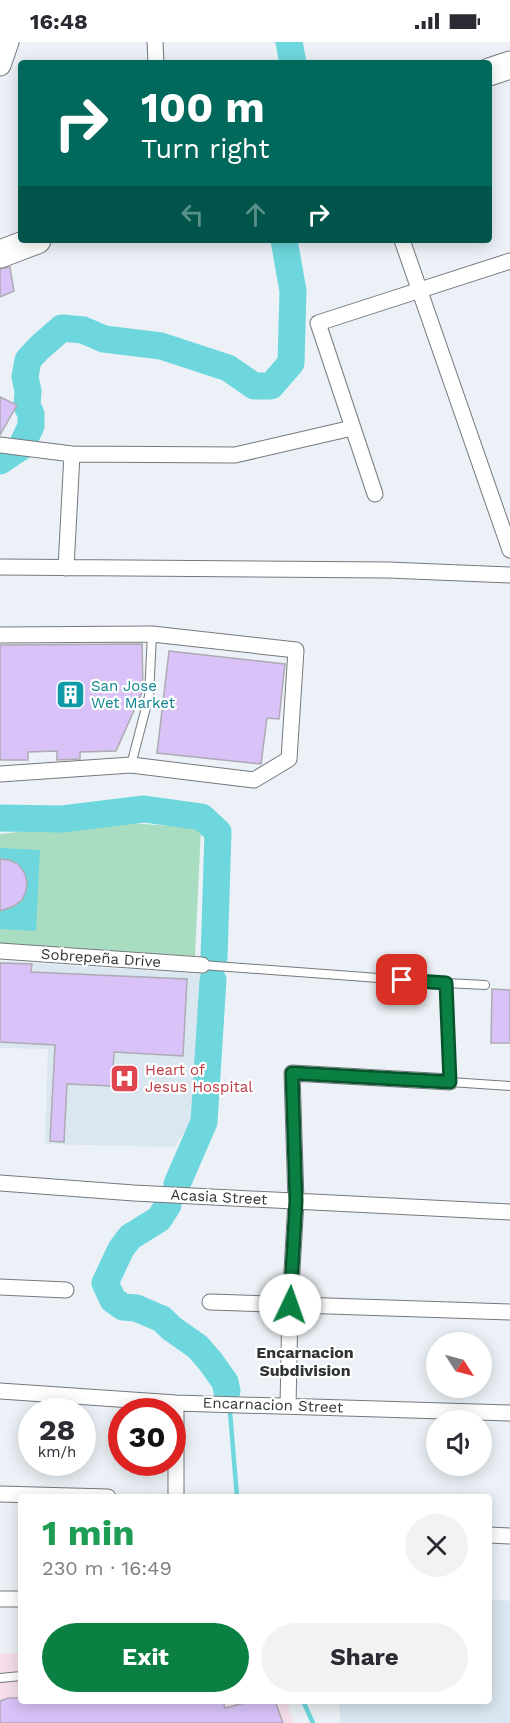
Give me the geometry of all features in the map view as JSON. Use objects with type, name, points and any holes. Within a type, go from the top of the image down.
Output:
[{"type":"highway","points":[[492,71],[510,64]]},
{"type":"highway","points":[[0,254],[29,243]]},
{"type":"street","points":[[0,65],[8,42]]},
{"type":"street","points":[[155,42],[156,60]]},
{"type":"street","points":[[403,243],[510,550]]},
{"type":"street","points":[[375,494],[318,323],[510,261]]},
{"type":"street","points":[[0,445],[72,454],[235,455],[352,428]]},
{"type":"street","points":[[66,568],[72,454]]},
{"type":"street","points":[[0,567],[388,570],[510,575]]},
{"type":"street","points":[[0,635],[152,634],[296,651],[289,759],[254,780],[131,765],[0,774]]},
{"type":"street","name":"Sobrepeña Drive","points":[[0,951],[202,964]]},
{"type":"street","points":[[288,1406],[290,1305],[296,1201],[292,1073],[450,1082]]},
{"type":"street","name":"Acasia Street","points":[[0,1183],[510,1212]]},
{"type":"street","points":[[0,1287],[66,1290]]},
{"type":"street","points":[[210,1302],[510,1312]]},
{"type":"street","name":"Encarnacion Street","points":[[0,1391],[112,1398]]},
{"type":"street","name":"Encarnacion Street","points":[[186,1402],[510,1413]]},
{"type":"street","points":[[176,1476],[176,1494]]},
{"type":"street","points":[[0,1494],[18,1494]]},
{"type":"street","points":[[492,1534],[510,1536]]},
{"type":"street","points":[[0,1599],[18,1599]]},
{"type":"lane","points":[[131,765],[149,696],[152,634]]},
{"type":"lane","points":[[202,964],[486,985]]},
{"type":"lane","points":[[446,983],[450,1082],[510,1086]]},
{"type":"lane","points":[[0,1678],[18,1676]]},
{"type":"shaded area","name":"Heart of Jesus Hospital","points":[[0,961],[204,974],[200,1110],[174,1147],[45,1144],[48,1049],[0,1048]]},
{"type":"shaded area","points":[[492,1599],[510,1601],[510,1723],[341,1723],[339,1704],[492,1704]]},
{"type":"shaded area","points":[[0,1653],[18,1653],[18,1704],[287,1704],[294,1723],[0,1723]]},
{"type":"green space","points":[[114,822],[201,828],[195,956],[0,944],[0,834]]},
{"type":"water","points":[[0,848],[40,850],[36,931],[0,929],[0,909],[11,908],[20,902],[27,886],[26,877],[21,868],[12,862],[0,859]]},
{"type":"building","points":[[10,267],[14,291],[0,297],[0,269]]},
{"type":"building","points":[[0,397],[17,405],[0,435]]},
{"type":"building","name":"San Jose Wet Market","points":[[142,644],[143,690],[116,751],[80,752],[80,759],[57,760],[57,751],[28,752],[28,760],[0,760],[0,645]]},
{"type":"building","points":[[169,651],[285,664],[279,719],[267,718],[261,764],[157,753]]},
{"type":"building","points":[[0,859],[18,864],[27,881],[22,900],[0,911]]},
{"type":"building","points":[[0,963],[32,964],[31,972],[187,979],[183,1056],[114,1052],[112,1086],[67,1084],[64,1142],[50,1141],[55,1045],[0,1042]]},
{"type":"building","points":[[492,989],[510,990],[510,1043],[491,1043]]},
{"type":"building","points":[[18,1698],[18,1704],[224,1704],[225,1708],[240,1704],[276,1704],[283,1723],[0,1723],[0,1701]]},
{"type":"waterway","points":[[289,42],[292,60]]},
{"type":"waterway","points":[[0,461],[21,447],[31,426],[25,377],[28,360],[62,328],[83,330],[104,339],[161,346],[228,368],[254,386],[271,386],[291,363],[293,291],[285,243]]},
{"type":"waterway","points":[[0,818],[62,819],[144,809],[202,817],[218,832],[214,958]]},
{"type":"waterway","points":[[177,1184],[204,1122],[213,980]]},
{"type":"waterway","points":[[168,1205],[159,1219],[130,1237],[121,1249],[105,1283],[113,1300],[123,1307],[136,1308],[162,1319],[198,1347],[225,1382],[227,1391]]},
{"type":"waterway","points":[[230,1412],[237,1494]]},
{"type":"waterway","points":[[304,1704],[313,1723]]},
{"type":"place","name":"San Jose Wet Market","points":[[70,695]]},
{"type":"place","name":"Heart of Jesus Hospital","points":[[124,1079]]},
{"type":"district","name":"Encarnacion Subdivision","points":[[305,1361]]},
{"type":"route","points":[[290,1305],[296,1201],[292,1073],[450,1082],[446,983],[402,980]]}]
